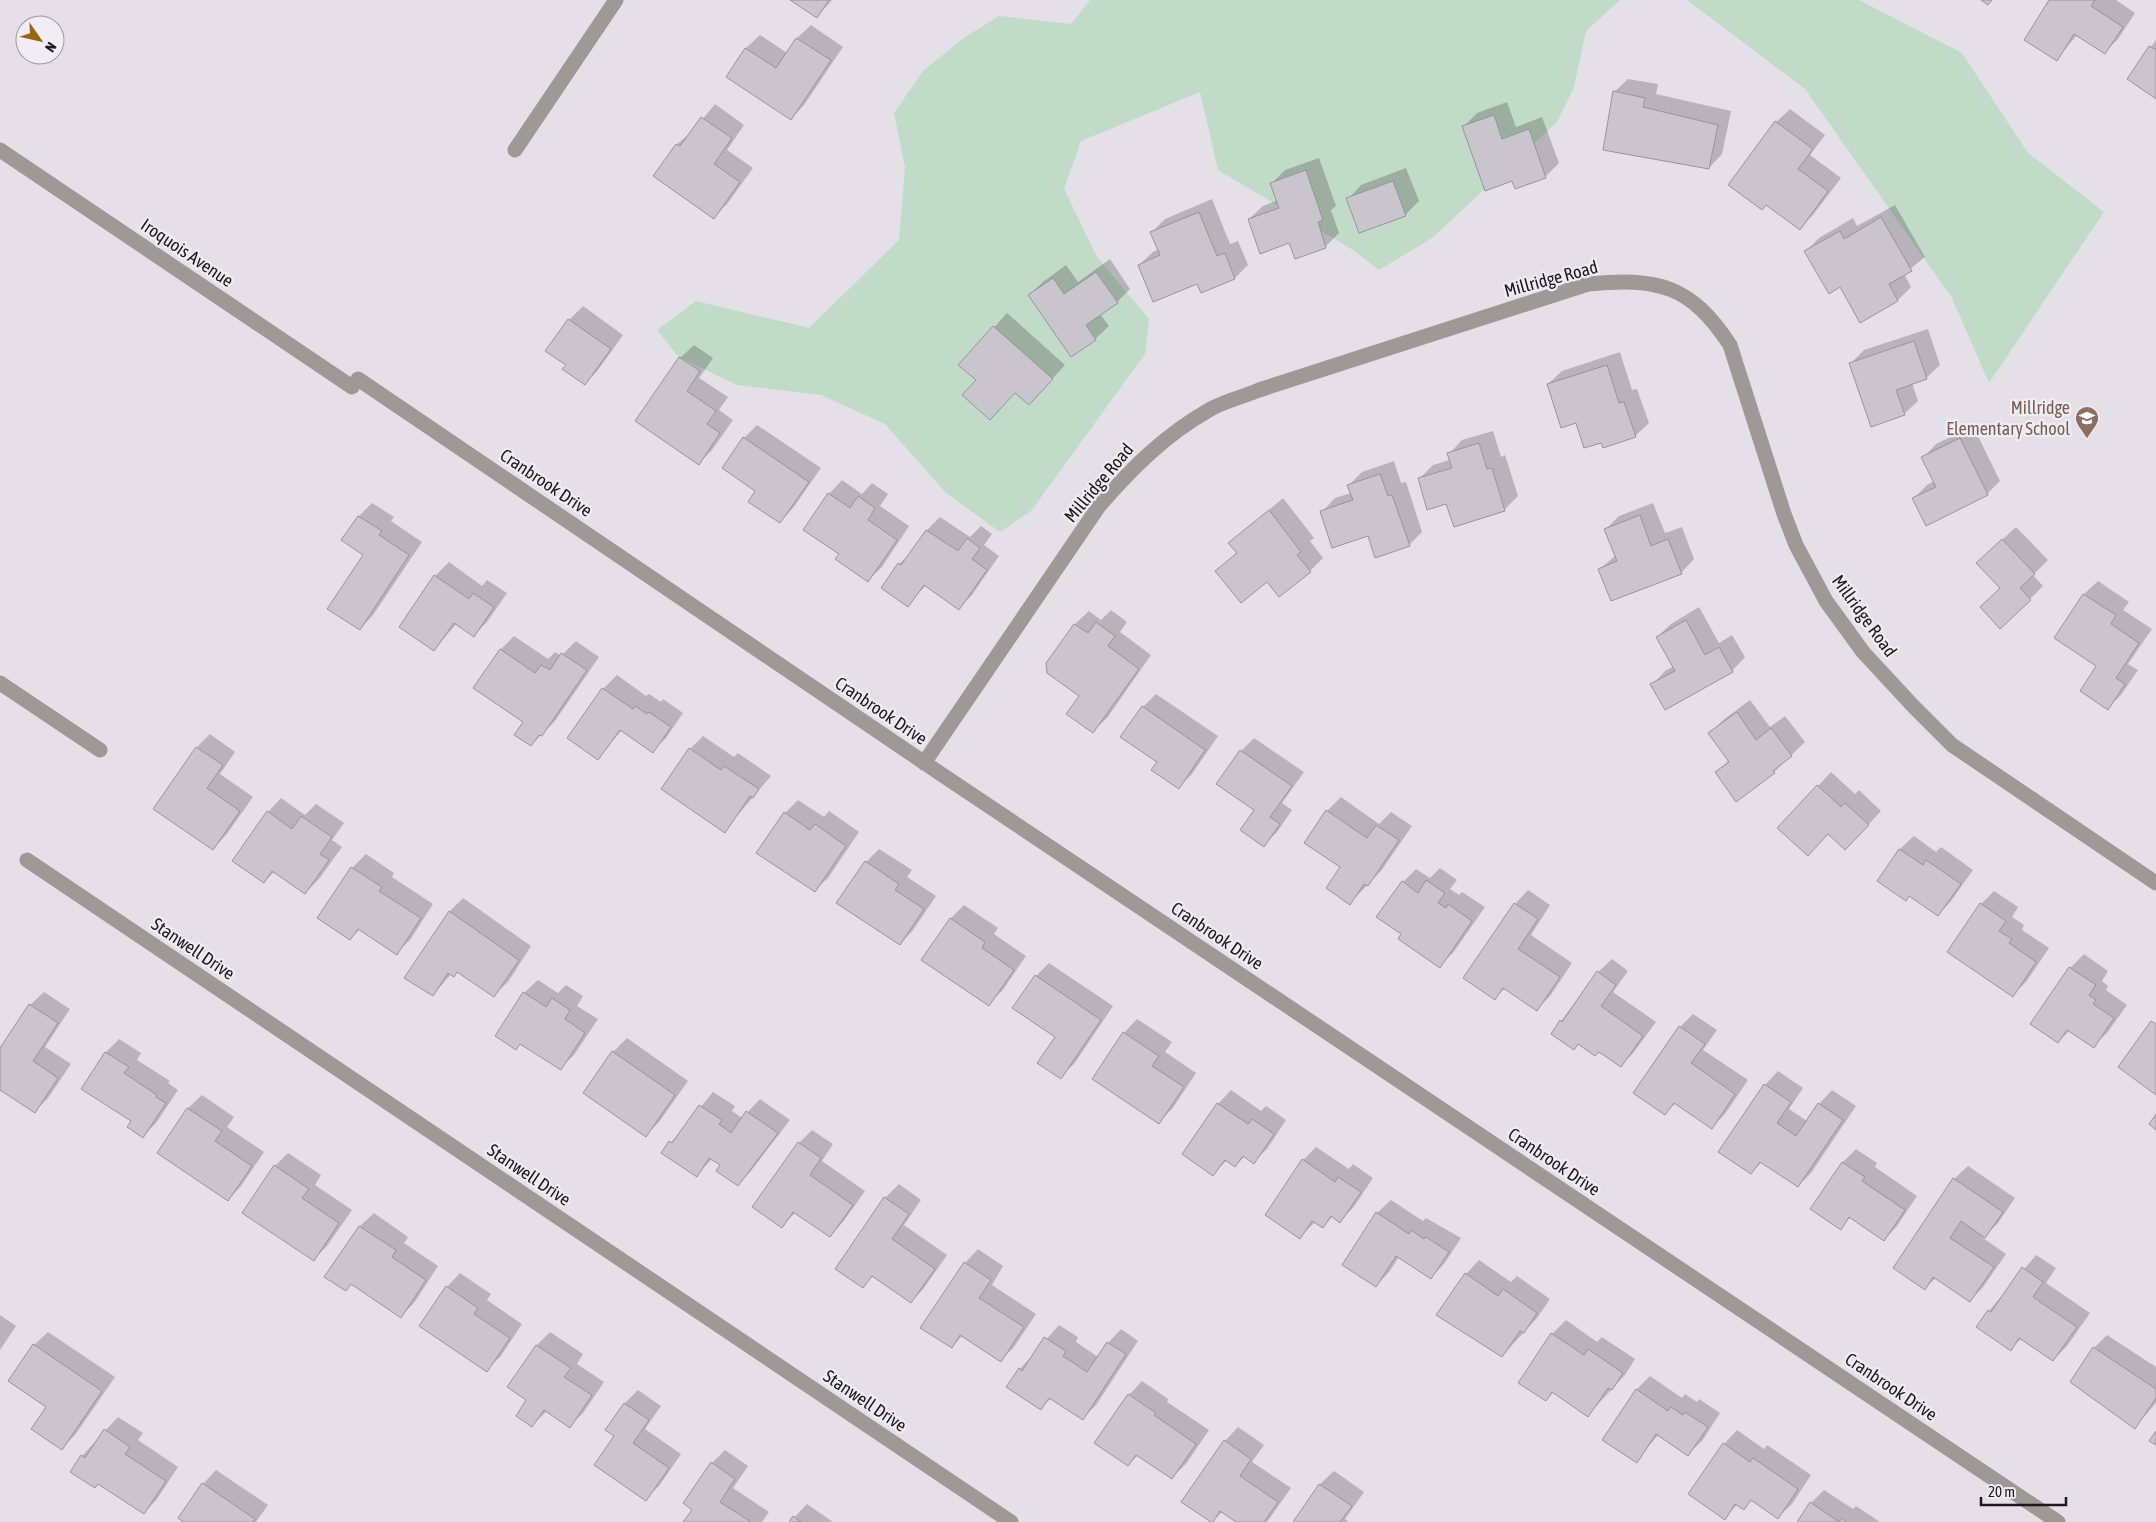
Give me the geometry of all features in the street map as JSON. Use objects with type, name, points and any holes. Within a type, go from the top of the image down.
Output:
[{"type":"street","points":[[515,150],[616,0]]},
{"type":"street","name":"Iroquois Avenue","points":[[0,150],[355,383]]},
{"type":"street","name":"Millridge Road","points":[[924,762],[1099,506],[1130,470],[1176,430],[1210,409],[1259,390],[1588,284],[1625,280],[1646,282],[1685,296],[1718,325],[1730,345],[1784,514],[1796,544],[1826,601],[1863,652],[1914,708],[1952,744],[2156,883]]},
{"type":"street","name":"Cranbrook Drive","points":[[355,383],[2058,1522]]},
{"type":"street","points":[[0,683],[100,750]]},
{"type":"street","name":"Stanwell Drive","points":[[27,860],[1011,1522]]},
{"type":"green space","points":[[1090,0],[1620,0],[1586,31],[1574,87],[1557,122],[1432,238],[1379,270],[1353,250],[1218,170],[1200,92],[1081,141],[1064,189],[1097,257],[1149,319],[1145,354],[1031,511],[1000,532],[946,493],[885,424],[821,395],[737,385],[679,357],[657,330],[696,301],[809,328],[899,240],[905,167],[894,113],[923,71],[965,37],[999,16],[1071,24]]},
{"type":"green space","points":[[1687,0],[1859,0],[1962,53],[2028,153],[2104,212],[1989,383],[1952,298],[1805,89]]},
{"type":"building","points":[[790,0],[829,0],[817,18]]},
{"type":"building","points":[[1981,0],[1992,0],[1988,5]]},
{"type":"building","points":[[2049,0],[2095,0],[2091,6],[2123,27],[2105,54],[2074,34],[2057,61],[2024,40]]},
{"type":"building","points":[[796,38],[831,60],[791,120],[726,77],[745,48],[776,68]]},
{"type":"building","points":[[2149,46],[2156,50],[2156,99],[2127,79]]},
{"type":"building","points":[[1613,91],[1645,98],[1643,107],[1718,125],[1709,169],[1603,150]]},
{"type":"building","points":[[1494,115],[1502,139],[1529,129],[1546,178],[1515,189],[1512,181],[1485,191],[1462,126]]},
{"type":"building","points":[[701,117],[732,138],[714,164],[740,182],[714,219],[653,176],[676,144],[680,146]]},
{"type":"building","points":[[1775,121],[1813,149],[1798,169],[1828,191],[1800,230],[1766,205],[1762,210],[1728,185]]},
{"type":"building","points":[[1306,170],[1323,220],[1318,222],[1326,248],[1295,259],[1289,243],[1260,254],[1248,219],[1279,208],[1270,183]]},
{"type":"building","points":[[1393,181],[1406,216],[1359,233],[1346,198]]},
{"type":"building","points":[[1199,212],[1217,256],[1225,253],[1235,279],[1201,293],[1197,284],[1153,302],[1138,265],[1160,255],[1150,232]]},
{"type":"building","points":[[1881,217],[1912,271],[1889,284],[1898,301],[1860,323],[1840,287],[1829,294],[1804,251],[1840,231],[1844,239]]},
{"type":"building","points":[[1096,272],[1118,303],[1086,325],[1096,340],[1071,357],[1028,295],[1053,278],[1064,294]]},
{"type":"building","points":[[568,319],[611,349],[585,385],[562,369],[566,365],[545,351]]},
{"type":"building","points":[[993,326],[1053,379],[1029,405],[1015,393],[990,420],[962,395],[976,380],[958,365]]},
{"type":"building","points":[[1914,341],[1927,379],[1896,390],[1905,415],[1871,427],[1849,363]]},
{"type":"building","points":[[679,357],[700,371],[687,391],[716,411],[707,424],[720,433],[699,465],[635,421]]},
{"type":"building","points":[[1607,365],[1619,403],[1624,402],[1636,437],[1603,448],[1601,443],[1584,448],[1576,423],[1561,428],[1547,384]]},
{"type":"building","points":[[743,437],[809,482],[780,523],[748,502],[755,491],[722,468]]},
{"type":"building","points":[[1960,438],[1988,495],[1926,526],[1912,498],[1936,487],[1921,457]]},
{"type":"building","points":[[1479,443],[1487,469],[1492,468],[1505,511],[1454,527],[1446,504],[1427,510],[1418,478],[1452,468],[1447,453]]},
{"type":"building","points":[[1380,474],[1388,496],[1392,495],[1410,546],[1375,558],[1368,536],[1332,548],[1320,511],[1353,500],[1347,485]]},
{"type":"building","points":[[828,493],[850,508],[858,496],[875,508],[868,520],[897,540],[868,582],[835,559],[839,554],[803,530]]},
{"type":"building","points":[[1269,510],[1301,552],[1297,555],[1311,572],[1279,597],[1267,582],[1241,603],[1215,571],[1237,553],[1228,543]]},
{"type":"building","points":[[1640,515],[1651,546],[1668,539],[1682,574],[1611,601],[1598,569],[1617,561],[1604,529]]},
{"type":"building","points":[[358,516],[382,531],[379,535],[409,555],[360,630],[327,609],[363,555],[341,540]]},
{"type":"building","points":[[926,530],[958,551],[967,538],[980,548],[972,559],[987,570],[959,610],[924,585],[908,607],[881,588],[898,563],[901,565]]},
{"type":"building","points":[[2002,539],[2035,574],[2020,588],[2031,600],[2000,629],[1980,607],[2000,588],[1976,563]]},
{"type":"building","points":[[434,575],[469,599],[473,593],[494,607],[474,637],[454,623],[434,651],[399,627]]},
{"type":"building","points":[[2083,594],[2116,615],[2111,624],[2139,643],[2116,678],[2125,684],[2108,710],[2080,691],[2096,666],[2054,638]]},
{"type":"building","points":[[1686,620],[1705,655],[1719,647],[1733,672],[1665,710],[1650,684],[1675,671],[1656,637]]},
{"type":"building","points":[[1096,622],[1115,636],[1108,646],[1139,669],[1093,733],[1066,714],[1079,696],[1047,673],[1046,663],[1074,624],[1088,633]]},
{"type":"building","points":[[500,649],[535,673],[541,665],[550,670],[561,653],[587,670],[542,736],[539,735],[531,746],[514,735],[523,722],[473,688]]},
{"type":"building","points":[[602,688],[633,709],[635,706],[647,714],[649,712],[671,727],[653,753],[620,730],[598,760],[567,738]]},
{"type":"building","points":[[1142,706],[1205,750],[1179,789],[1151,770],[1157,762],[1120,737]]},
{"type":"building","points":[[1737,712],[1756,740],[1771,728],[1792,756],[1773,771],[1775,773],[1736,802],[1715,772],[1729,762],[1708,733]]},
{"type":"building","points":[[196,747],[223,765],[207,788],[240,811],[213,850],[153,809]]},
{"type":"building","points":[[689,748],[721,770],[724,766],[759,789],[753,798],[750,796],[725,833],[661,789]]},
{"type":"building","points":[[1240,750],[1292,786],[1270,817],[1280,824],[1264,847],[1240,830],[1254,810],[1216,784]]},
{"type":"building","points":[[1817,785],[1841,807],[1845,803],[1869,825],[1845,850],[1828,834],[1808,856],[1777,828]]},
{"type":"building","points":[[1326,810],[1367,838],[1376,825],[1399,840],[1368,886],[1364,884],[1350,905],[1326,888],[1340,867],[1304,843]]},
{"type":"building","points":[[267,811],[292,829],[301,816],[332,837],[320,854],[329,860],[305,894],[272,871],[264,883],[232,861]]},
{"type":"building","points":[[784,812],[810,830],[815,824],[846,846],[815,892],[756,853]]},
{"type":"building","points":[[1899,849],[1923,865],[1926,860],[1961,884],[1938,916],[1909,896],[1906,901],[1877,881]]},
{"type":"building","points":[[865,861],[899,884],[895,890],[924,909],[900,945],[836,903]]},
{"type":"building","points":[[351,867],[382,887],[379,891],[421,918],[397,955],[358,929],[350,940],[317,918]]},
{"type":"building","points":[[1426,880],[1445,893],[1438,903],[1446,908],[1448,904],[1472,921],[1440,968],[1398,939],[1401,934],[1376,917],[1402,881],[1418,893]]},
{"type":"building","points":[[1514,903],[1538,919],[1518,949],[1560,977],[1537,1011],[1503,988],[1495,1000],[1463,978]]},
{"type":"building","points":[[1980,903],[2006,921],[1999,931],[2012,939],[2009,943],[2036,962],[2013,997],[1947,952]]},
{"type":"building","points":[[449,911],[519,960],[494,997],[457,972],[454,977],[448,973],[433,996],[404,978]]},
{"type":"building","points":[[950,918],[985,942],[982,948],[1014,970],[989,1006],[921,960]]},
{"type":"building","points":[[2069,967],[2096,985],[2089,995],[2096,1000],[2093,1004],[2114,1018],[2094,1048],[2067,1030],[2058,1043],[2030,1024]]},
{"type":"building","points":[[1597,971],[1616,985],[1601,1006],[1643,1036],[1621,1067],[1599,1052],[1595,1056],[1578,1044],[1574,1050],[1551,1034],[1560,1020],[1562,1022]]},
{"type":"building","points":[[1035,975],[1101,1020],[1061,1079],[1037,1063],[1055,1037],[1012,1008]]},
{"type":"building","points":[[523,992],[546,1007],[552,998],[570,1010],[565,1019],[585,1033],[561,1070],[520,1044],[516,1050],[495,1036]]},
{"type":"building","points":[[29,1004],[58,1023],[33,1061],[58,1078],[35,1113],[0,1090],[0,1048]]},
{"type":"building","points":[[2151,1021],[2156,1024],[2156,1095],[2118,1067]]},
{"type":"building","points":[[1679,1026],[1705,1044],[1691,1063],[1735,1094],[1712,1129],[1674,1103],[1665,1115],[1633,1093]]},
{"type":"building","points":[[1123,1032],[1159,1056],[1152,1066],[1184,1087],[1159,1124],[1092,1079]]},
{"type":"building","points":[[612,1051],[675,1095],[646,1137],[583,1093]]},
{"type":"building","points":[[105,1052],[129,1067],[124,1073],[166,1103],[143,1138],[127,1127],[131,1121],[81,1089]]},
{"type":"building","points":[[1764,1084],[1791,1102],[1777,1123],[1796,1136],[1818,1103],[1843,1120],[1798,1187],[1760,1162],[1751,1174],[1718,1152]]},
{"type":"building","points":[[1217,1103],[1248,1124],[1252,1119],[1274,1134],[1254,1164],[1243,1156],[1235,1167],[1225,1160],[1213,1176],[1182,1154]]},
{"type":"building","points":[[699,1105],[722,1120],[719,1124],[731,1133],[746,1111],[778,1133],[738,1186],[716,1171],[720,1165],[709,1158],[697,1177],[661,1153],[669,1141],[672,1143]]},
{"type":"building","points":[[187,1108],[222,1131],[215,1141],[252,1166],[228,1201],[157,1153]]},
{"type":"building","points":[[2156,1114],[2156,1130],[2149,1124]]},
{"type":"building","points":[[798,1142],[821,1158],[810,1175],[853,1205],[830,1237],[793,1212],[782,1228],[752,1207]]},
{"type":"building","points":[[1302,1159],[1335,1182],[1338,1177],[1361,1192],[1340,1223],[1331,1216],[1323,1228],[1312,1221],[1300,1239],[1265,1215]]},
{"type":"building","points":[[1842,1162],[1865,1177],[1862,1181],[1905,1210],[1884,1241],[1849,1217],[1841,1230],[1810,1209]]},
{"type":"building","points":[[274,1165],[309,1189],[302,1198],[339,1223],[314,1261],[242,1213]]},
{"type":"building","points":[[1953,1178],[2003,1212],[1985,1238],[1961,1221],[1950,1238],[1994,1267],[1970,1302],[1933,1277],[1925,1290],[1893,1268]]},
{"type":"building","points":[[884,1197],[909,1214],[892,1239],[935,1269],[911,1303],[872,1276],[863,1288],[835,1269]]},
{"type":"building","points":[[1376,1212],[1409,1234],[1411,1230],[1449,1252],[1431,1279],[1396,1256],[1376,1287],[1342,1265]]},
{"type":"building","points":[[359,1226],[396,1250],[392,1257],[426,1280],[401,1318],[351,1284],[346,1291],[324,1277]]},
{"type":"building","points":[[964,1262],[991,1280],[979,1298],[1024,1327],[1001,1362],[960,1335],[952,1348],[920,1328]]},
{"type":"building","points":[[2022,1267],[2043,1282],[2033,1297],[2077,1327],[2053,1361],[2019,1338],[2011,1351],[1976,1327],[1988,1310],[1991,1312]]},
{"type":"building","points":[[1465,1273],[1498,1296],[1503,1289],[1537,1313],[1524,1333],[1520,1331],[1502,1357],[1436,1315]]},
{"type":"building","points":[[446,1286],[478,1308],[474,1314],[510,1338],[487,1372],[419,1326]]},
{"type":"building","points":[[1551,1333],[1584,1355],[1588,1349],[1623,1373],[1612,1390],[1608,1388],[1588,1417],[1552,1392],[1546,1401],[1518,1383]]},
{"type":"building","points":[[1044,1337],[1066,1351],[1063,1356],[1087,1372],[1107,1342],[1126,1354],[1083,1420],[1049,1398],[1041,1410],[1006,1387],[1019,1368],[1022,1371]]},
{"type":"building","points":[[33,1344],[102,1391],[62,1450],[31,1429],[46,1407],[8,1381]]},
{"type":"building","points":[[536,1345],[571,1368],[564,1377],[592,1395],[570,1428],[544,1410],[532,1427],[516,1416],[526,1400],[507,1387]]},
{"type":"building","points":[[2093,1347],[2156,1389],[2156,1398],[2135,1429],[2070,1382]]},
{"type":"building","points":[[1636,1389],[1668,1411],[1671,1407],[1683,1415],[1685,1412],[1708,1427],[1688,1456],[1656,1434],[1637,1463],[1602,1440]]},
{"type":"building","points":[[1128,1394],[1156,1413],[1154,1415],[1196,1444],[1172,1479],[1136,1455],[1128,1466],[1094,1443]]},
{"type":"building","points":[[624,1403],[649,1420],[633,1443],[669,1468],[646,1501],[594,1465],[614,1436],[605,1430]]},
{"type":"building","points":[[104,1429],[130,1447],[125,1454],[166,1481],[144,1514],[98,1484],[95,1488],[70,1472],[81,1455],[85,1458]]},
{"type":"building","points":[[2156,1431],[2156,1445],[2149,1441]]},
{"type":"building","points":[[1224,1440],[1251,1459],[1240,1476],[1278,1502],[1264,1522],[1236,1522],[1220,1511],[1213,1522],[1211,1522],[1181,1502]]},
{"type":"building","points":[[1723,1443],[1750,1462],[1753,1458],[1798,1489],[1778,1519],[1751,1500],[1744,1510],[1735,1504],[1725,1520],[1688,1494]]},
{"type":"building","points":[[711,1462],[735,1479],[720,1502],[751,1522],[683,1522],[692,1510],[683,1503]]},
{"type":"building","points":[[202,1483],[255,1519],[253,1522],[183,1522],[178,1518]]},
{"type":"building","points":[[1319,1484],[1352,1506],[1340,1522],[1293,1522]]},
{"type":"building","points":[[1810,1502],[1839,1522],[1797,1522]]},
{"type":"building","points":[[793,1516],[801,1522],[789,1522]]},
{"type":"building","points":[[1842,1518],[1847,1522],[1839,1522]]},
{"type":"place","name":"Millridge Elementary School","points":[[2087,439]]}]
